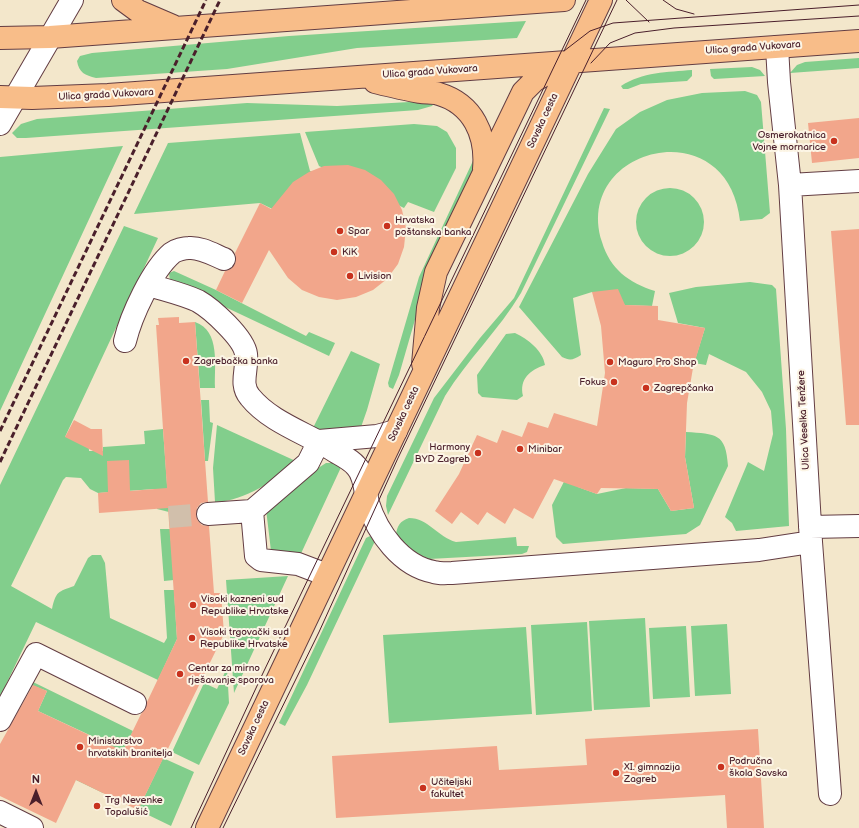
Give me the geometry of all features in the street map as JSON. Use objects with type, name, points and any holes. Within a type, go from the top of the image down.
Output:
[{"type":"main road","points":[[124,0],[138,11],[178,28]]},
{"type":"main road","points":[[0,38],[50,37],[564,0]]},
{"type":"main road","name":"Savska cesta","points":[[207,828],[601,0]]},
{"type":"main road","name":"Ulica grada Vukovara","points":[[8,97],[108,95],[859,41]]},
{"type":"main road","points":[[422,376],[428,308],[436,272],[518,102],[528,85],[552,70],[572,61]]},
{"type":"main road","points":[[356,77],[389,86],[437,94],[453,100],[464,107],[478,126],[482,137],[485,149],[483,175]]},
{"type":"street","points":[[0,124],[8,97],[50,37],[72,0]]},
{"type":"street","name":"Ulica Veselka Tenžere","points":[[777,47],[779,82],[790,185],[811,535],[830,794]]},
{"type":"street","points":[[790,185],[859,181]]},
{"type":"street","points":[[125,341],[129,324],[149,285],[173,252],[191,247],[224,259]]},
{"type":"street","points":[[149,285],[198,301],[215,314],[234,333],[246,352],[243,384],[244,390],[258,407],[292,428],[319,441],[356,466],[363,477],[372,515],[385,538],[405,558],[421,568],[434,572],[542,566],[759,550],[811,535],[859,526]]},
{"type":"street","points":[[319,441],[377,436],[396,431]]},
{"type":"street","points":[[208,514],[252,511],[308,463],[319,441]]},
{"type":"street","points":[[252,511],[256,556],[261,560],[298,564],[327,575]]},
{"type":"street","points":[[0,720],[36,654],[135,703]]},
{"type":"street","points":[[0,812],[32,828]]},
{"type":"green space","points":[[526,21],[517,38],[357,48],[227,69],[96,78],[83,73],[79,68],[77,61],[80,56],[92,53],[289,36]]},
{"type":"green space","points":[[859,58],[859,68],[790,73],[797,65],[805,62]]},
{"type":"green space","points":[[752,67],[760,70],[765,76],[714,79],[711,76],[710,69]]},
{"type":"green space","points":[[692,70],[692,76],[687,81],[641,84],[628,89],[623,89],[621,86],[629,81],[646,75]]},
{"type":"green space","points":[[745,91],[757,95],[761,102],[770,213],[762,219],[740,221],[729,186],[709,163],[683,153],[655,154],[629,164],[609,183],[599,209],[602,242],[610,260],[622,274],[637,284],[655,291],[652,306],[625,305],[592,292],[573,298],[581,355],[572,359],[562,357],[519,307],[588,174],[616,129],[640,112],[667,100],[702,93]]},
{"type":"green space","points":[[428,101],[435,102],[432,106],[418,110],[26,138],[17,138],[12,133],[21,124],[37,119],[247,103],[337,106]]},
{"type":"green space","points":[[604,108],[610,109],[521,293],[503,320],[463,370],[445,396],[388,515],[386,506],[387,496],[434,398],[480,338],[514,298]]},
{"type":"green space","points":[[414,124],[437,126],[447,132],[456,148],[456,168],[434,212],[408,202],[404,208],[319,166],[305,132]]},
{"type":"green space","points":[[300,133],[310,171],[319,173],[287,216],[260,203],[134,214],[168,143]]},
{"type":"green space","points":[[123,146],[0,411],[0,157]]},
{"type":"green space","points":[[478,150],[478,166],[423,292],[399,375],[393,389],[389,387],[388,383],[419,277]]},
{"type":"green space","points":[[670,188],[683,190],[694,198],[702,209],[704,222],[702,235],[694,246],[683,254],[670,256],[657,254],[646,246],[638,235],[636,222],[638,209],[646,198],[657,190]]},
{"type":"green space","points":[[124,226],[158,238],[65,437],[88,429],[89,451],[103,451],[103,447],[145,444],[144,431],[163,429],[169,512],[157,509],[155,489],[98,493],[90,489],[81,478],[66,477],[63,480],[11,586],[52,609],[56,595],[74,586],[88,558],[92,555],[101,555],[105,563],[110,618],[164,643],[167,638],[164,590],[174,590],[177,639],[158,680],[36,622],[0,697],[0,485]]},
{"type":"green space","points":[[174,271],[216,290],[306,336],[309,332],[335,343],[329,356],[170,281],[169,273]]},
{"type":"green space","points":[[750,282],[772,285],[776,289],[786,429],[789,526],[736,531],[732,523],[725,517],[748,462],[764,471],[773,434],[771,411],[762,392],[746,372],[709,354],[706,365],[694,363],[705,328],[678,323],[669,293],[696,287]]},
{"type":"green space","points":[[195,322],[209,333],[212,341],[215,360],[215,388],[200,388]]},
{"type":"green space","points":[[515,333],[538,350],[544,360],[545,365],[527,376],[524,380],[522,390],[523,396],[517,400],[482,397],[478,393],[477,375],[506,334]]},
{"type":"green space","points":[[351,351],[380,364],[360,430],[329,432],[314,429],[314,426]]},
{"type":"green space","points":[[201,400],[209,400],[210,422],[213,423],[208,461],[205,461]]},
{"type":"green space","points":[[217,425],[300,463],[249,493],[238,498],[215,502],[213,468]]},
{"type":"green space","points":[[686,432],[718,437],[725,447],[727,455],[728,466],[700,525],[686,534],[563,544],[556,537],[552,505],[571,468],[578,487],[597,494],[626,488],[658,489],[671,511],[694,508],[685,457]]},
{"type":"green space","points":[[326,463],[343,463],[298,560],[271,551],[266,509],[312,472]]},
{"type":"green space","points":[[409,518],[422,521],[450,540],[456,542],[516,537],[517,546],[529,546],[527,552],[522,554],[429,559],[414,552],[396,535],[400,524]]},
{"type":"green space","points":[[160,529],[170,529],[174,580],[164,581]]},
{"type":"green space","points":[[370,536],[375,541],[307,685],[285,726],[279,723],[366,538]]},
{"type":"green space","points":[[288,576],[234,693],[226,580]]},
{"type":"green space","points":[[645,618],[650,707],[594,710],[589,621]]},
{"type":"green space","points":[[587,622],[592,711],[536,715],[531,625]]},
{"type":"green space","points":[[727,624],[731,694],[695,696],[691,626]]},
{"type":"green space","points":[[686,626],[690,697],[653,699],[649,628]]},
{"type":"green space","points":[[526,627],[532,714],[389,723],[383,635]]},
{"type":"green space","points":[[227,668],[229,703],[199,765],[172,752],[204,683],[217,689]]},
{"type":"green space","points":[[33,682],[133,731],[103,793],[76,780],[96,738],[38,711],[47,691],[31,685]]},
{"type":"green space","points":[[163,758],[194,772],[171,826],[138,810]]},
{"type":"building","name":"Osmerokatnica Vojne mornarice","points":[[859,118],[859,158],[812,163],[808,123]]},
{"type":"building","points":[[348,165],[365,170],[381,180],[394,194],[402,210],[406,228],[404,247],[398,264],[387,279],[373,290],[356,297],[337,300],[319,297],[302,290],[288,278],[269,250],[242,303],[216,290],[225,271],[231,269],[235,264],[235,253],[260,203],[271,209],[293,182],[309,172],[324,166]]},
{"type":"building","points":[[859,229],[859,425],[846,425],[831,231]]},
{"type":"building","points":[[618,289],[625,305],[658,306],[658,320],[705,328],[693,368],[687,403],[685,457],[694,508],[671,511],[658,489],[601,488],[597,494],[554,479],[533,519],[514,508],[505,524],[487,512],[478,525],[461,512],[452,524],[435,511],[459,474],[477,435],[497,443],[502,430],[522,437],[528,422],[548,428],[554,413],[597,426],[605,373],[601,326],[592,292]]},
{"type":"building","points":[[179,317],[179,323],[195,322],[208,502],[201,503],[197,508],[196,515],[198,521],[202,525],[209,526],[214,593],[221,593],[224,634],[138,810],[76,780],[56,823],[0,796],[0,744],[33,685],[47,691],[38,711],[123,751],[141,714],[146,708],[147,702],[177,639],[168,508],[99,513],[98,493],[108,492],[107,461],[129,460],[130,491],[167,488],[156,325],[159,325],[158,318]]},
{"type":"building","points":[[74,420],[91,429],[102,429],[103,456],[65,437]]},
{"type":"building","points":[[758,729],[764,828],[727,828],[725,795],[336,818],[332,756],[497,746],[499,770],[587,765],[585,739]]},
{"type":"tunnel","points":[[169,517],[208,514]]},
{"type":"tram line","points":[[191,828],[263,673],[586,0]]},
{"type":"tram line","points":[[223,828],[319,632],[398,458],[617,0]]},
{"type":"tram line","points":[[626,0],[649,22]]},
{"type":"tram line","points":[[663,0],[676,9],[694,14]]},
{"type":"tram line","points":[[564,51],[590,31],[613,23],[859,5]]},
{"type":"tram line","points":[[591,63],[610,43],[635,33],[674,28],[859,16]]},
{"type":"railway","points":[[0,431],[206,0]]},
{"type":"railway","points":[[0,462],[220,0]]},
{"type":"place","name":"Osmerokatnica Vojne mornarice","points":[[834,141]]},
{"type":"place","name":"Hrvatska poštanska banka","points":[[387,226]]},
{"type":"place","name":"Spar","points":[[340,231]]},
{"type":"place","name":"KiK","points":[[334,252]]},
{"type":"place","name":"Livision","points":[[350,276]]},
{"type":"place","name":"Zagrebačka banka","points":[[186,361]]},
{"type":"place","name":"Maguro Pro Shop","points":[[610,362]]},
{"type":"place","name":"Fokus","points":[[614,382]]},
{"type":"place","name":"Zagrepčanka","points":[[646,388]]},
{"type":"place","name":"Minibar","points":[[520,449]]},
{"type":"place","name":"Harmony BYD Zagreb","points":[[478,453]]},
{"type":"place","name":"Visoki kazneni sud Republike Hrvatske","points":[[193,605]]},
{"type":"place","name":"Visoki trgovački sud Republike Hrvatske","points":[[192,638]]},
{"type":"place","name":"Centar za mirno rješavanje sporova","points":[[180,674]]},
{"type":"place","name":"Ministarstvo hrvatskih branitelja","points":[[80,747]]},
{"type":"place","name":"Područna škola Savska","points":[[721,767]]},
{"type":"place","name":"XI. gimnazija Zagreb","points":[[616,773]]},
{"type":"place","name":"Učiteljski fakultet","points":[[423,788]]},
{"type":"place","name":"Trg Nevenke Topalušić","points":[[97,806]]}]
